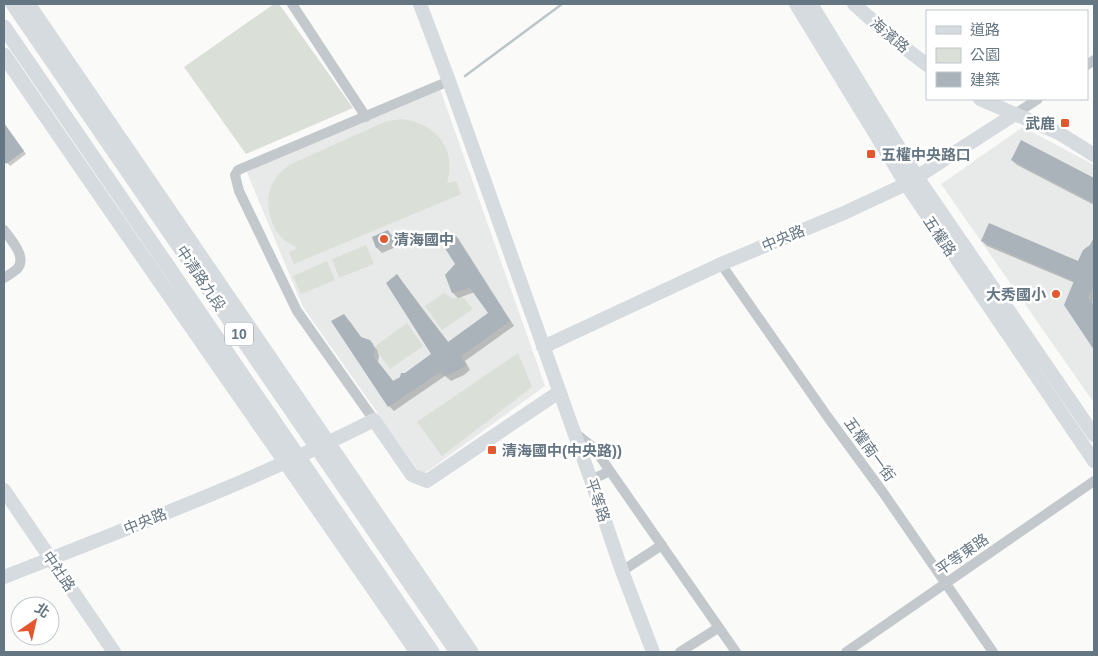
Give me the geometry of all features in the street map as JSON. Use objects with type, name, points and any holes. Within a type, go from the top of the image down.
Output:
[{"type":"main road","name":"中清路九段","points":[[13,4],[26,8],[323,446],[456,652]]},
{"type":"main road","name":"中清路九段","points":[[4,28],[292,459],[417,652]]},
{"type":"main road","name":"中清路九段","points":[[4,55],[163,288],[292,459],[432,652]]},
{"type":"main road","name":"中清路九段","points":[[323,446],[472,652]]},
{"type":"street","points":[[292,4],[366,117]]},
{"type":"street","name":"平等路","points":[[420,4],[592,480],[622,571],[653,652]]},
{"type":"street","name":"五權路","points":[[796,4],[911,180],[1028,365],[1094,461]]},
{"type":"street","name":"五權路","points":[[811,4],[911,180],[1040,357],[1094,435]]},
{"type":"street","name":"海濱路","points":[[854,4],[892,38],[926,64]]},
{"type":"street","points":[[4,28],[26,8]]},
{"type":"street","points":[[449,81],[238,170],[235,175],[239,191],[297,311],[412,475],[427,481],[559,392]]},
{"type":"street","points":[[982,100],[1059,133],[1094,156]]},
{"type":"street","points":[[1015,114],[1036,100]]},
{"type":"street","name":"中央路","points":[[543,347],[722,264],[844,213],[911,180],[1015,114]]},
{"type":"street","points":[[4,230],[21,256],[17,268],[4,278]]},
{"type":"street","name":"五權南一街","points":[[722,264],[888,498],[993,652]]},
{"type":"street","points":[[1028,365],[1040,357]]},
{"type":"street","name":"中央路","points":[[4,577],[180,507],[323,446],[374,420]]},
{"type":"street","points":[[574,433],[594,448],[736,652]]},
{"type":"street","points":[[592,480],[610,470]]},
{"type":"street","name":"平等東路","points":[[846,652],[1094,481]]},
{"type":"street","name":"中社路","points":[[4,490],[114,652]]},
{"type":"street","points":[[622,571],[662,545]]},
{"type":"street","points":[[680,652],[718,628]]},
{"type":"shaded area","name":"清海國中","points":[[440,89],[545,386],[425,473],[417,469],[303,307],[246,170]]},
{"type":"shaded area","name":"大秀國小","points":[[1023,127],[1094,165],[1094,403],[941,184]]},
{"type":"green space","points":[[274,4],[279,4],[353,108],[246,154],[184,67]]},
{"type":"green space","points":[[403,119],[426,126],[442,140],[449,160],[447,183],[456,181],[461,194],[294,264],[289,252],[298,248],[284,240],[279,234],[274,227],[269,211],[269,194],[276,177],[289,165],[387,121]]},
{"type":"green space","points":[[366,245],[374,264],[339,278],[332,259]]},
{"type":"green space","points":[[327,261],[335,280],[301,294],[293,276]]},
{"type":"green space","points":[[444,293],[454,299],[462,296],[473,309],[442,330],[425,306]]},
{"type":"green space","points":[[407,323],[423,346],[390,369],[374,347]]},
{"type":"green space","points":[[518,353],[532,387],[442,456],[417,422]]},
{"type":"building","points":[[4,123],[24,151],[6,164],[4,161]]},
{"type":"building","points":[[1021,140],[1094,178],[1094,203],[1011,160]]},
{"type":"building","points":[[989,223],[1078,261],[1083,250],[1090,245],[1094,237],[1094,286],[1088,297],[1094,305],[1094,350],[1064,305],[1074,281],[981,241]]},
{"type":"building","points":[[388,230],[393,241],[376,248],[372,237]]},
{"type":"building","points":[[453,232],[510,321],[461,356],[466,365],[459,370],[445,376],[440,372],[388,407],[331,321],[344,314],[361,337],[370,340],[373,344],[375,350],[373,356],[393,381],[400,377],[401,373],[405,373],[431,354],[386,283],[397,274],[448,342],[488,313],[470,288],[452,293],[445,275],[455,264],[441,242]]},
{"type":"waterway","points":[[465,76],[562,4]]},
{"type":"place","name":"武鹿","points":[[1065,123]]},
{"type":"place","name":"五權中央路口","points":[[871,154]]},
{"type":"place","name":"清海國中","points":[[384,239]]},
{"type":"place","name":"大秀國小","points":[[1056,294]]},
{"type":"place","name":"清海國中(中央路))","points":[[492,450]]}]
